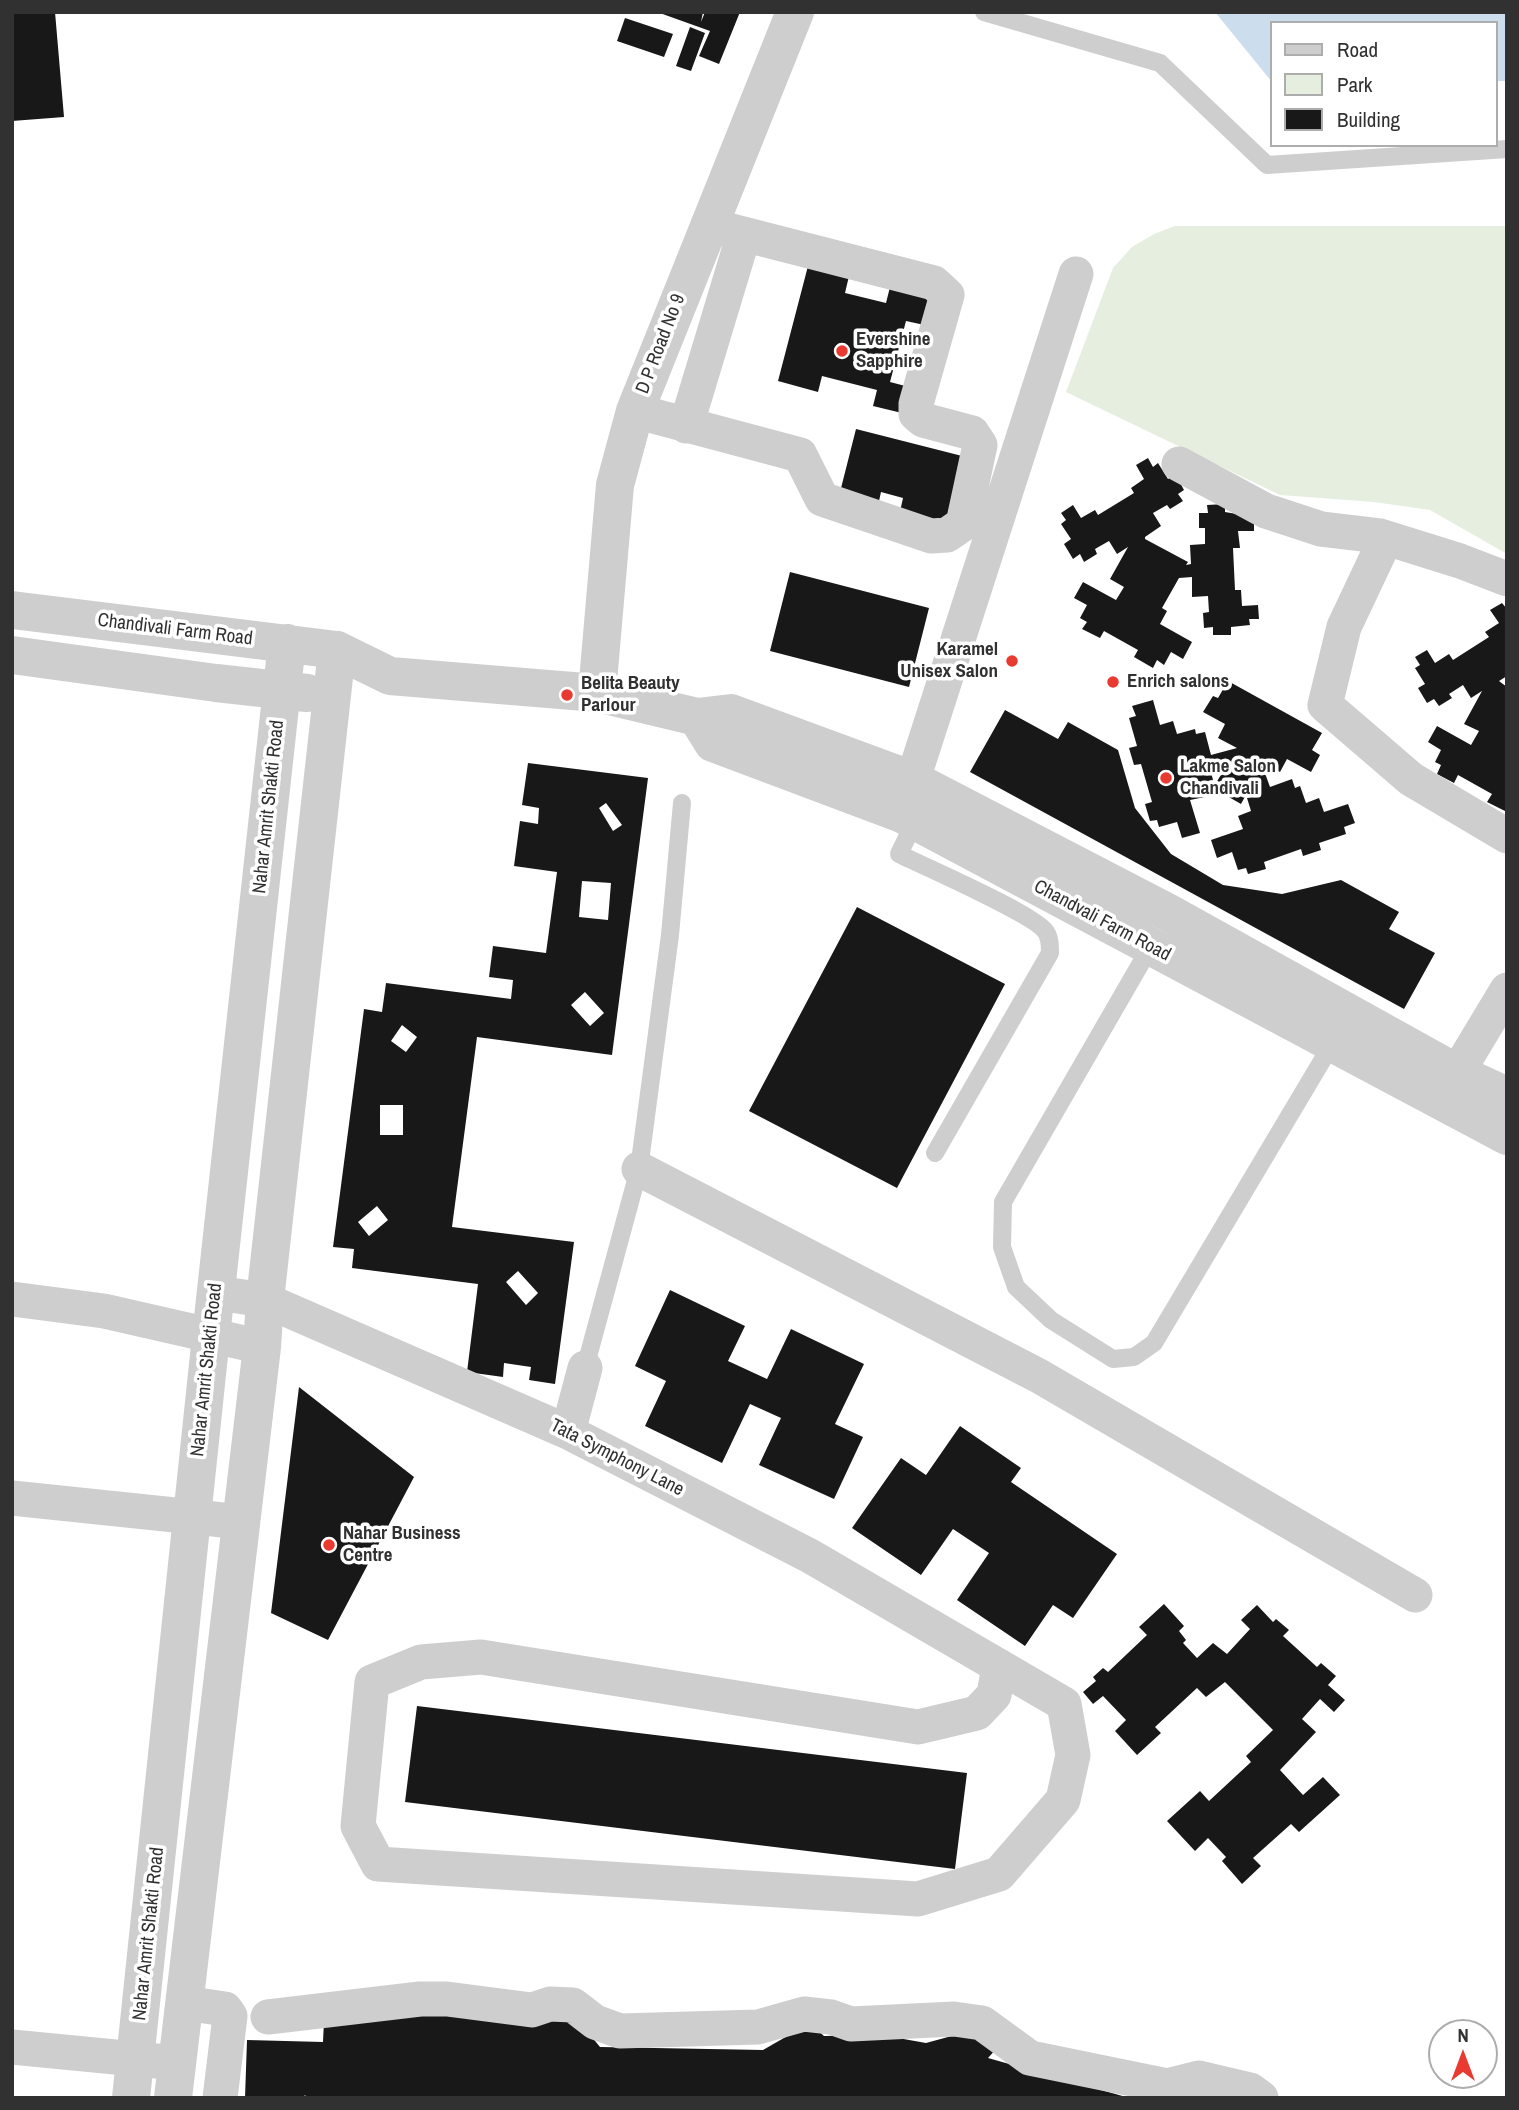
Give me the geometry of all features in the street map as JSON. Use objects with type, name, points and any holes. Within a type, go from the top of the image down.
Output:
[{"type":"street","name":"D P Road No 9","points":[[597,693],[615,485],[635,411],[686,280],[726,230],[795,12]]},
{"type":"street","points":[[635,411],[686,426],[800,455],[822,499],[931,536],[947,535],[962,524],[980,445],[972,433],[923,420],[916,414],[916,404],[947,295],[941,288],[934,283],[726,230],[726,293],[686,426]]},
{"type":"street","points":[[910,805],[1076,274]]},
{"type":"street","points":[[686,280],[726,293]]},
{"type":"street","points":[[1179,464],[1266,511],[1321,529],[1386,538],[1507,579]]},
{"type":"street","points":[[1386,538],[1344,627],[1325,705],[1410,779],[1507,836]]},
{"type":"street","name":"Chandivali Farm Road","points":[[12,610],[337,650],[390,676]]},
{"type":"street","name":"Nahar Amrit Shakti Road","points":[[131,2098],[287,643]]},
{"type":"street","points":[[12,2047],[136,2059],[175,2080],[262,1347],[337,650]]},
{"type":"street","points":[[12,654],[197,681],[333,696],[390,676]]},
{"type":"street","name":"Chandvali Farm Road","points":[[390,676],[597,693],[697,718],[713,743],[910,805],[1040,878],[1150,948],[1342,1029],[1457,1073],[1507,1097]]},
{"type":"street","name":"Chandvali Farm Road","points":[[1040,878],[1169,913],[1507,1136]]},
{"type":"street","points":[[1457,1073],[1507,990]]},
{"type":"street","points":[[639,1170],[1040,1376],[1415,1595]]},
{"type":"street","name":"Tata Symphony Lane","points":[[216,1293],[265,1300],[568,1432],[810,1556],[999,1666],[1064,1704],[1073,1755],[1063,1800],[999,1874],[918,1899],[378,1864],[358,1826],[372,1682],[421,1662],[481,1657],[918,1727],[977,1713],[995,1695],[999,1666]]},
{"type":"street","points":[[12,1299],[104,1311],[262,1347]]},
{"type":"street","points":[[568,1432],[585,1368]]},
{"type":"street","points":[[12,1498],[242,1522]]},
{"type":"street","points":[[268,2017],[420,1999],[447,1999],[532,2010],[550,2004],[573,2005],[595,2022],[620,2031],[758,2027],[804,2014],[831,2017],[851,2024],[954,2019],[982,2023],[1030,2058],[1167,2086],[1199,2078],[1250,2090],[1261,2098]]},
{"type":"street","points":[[184,2003],[225,2009],[230,2016],[220,2098]]},
{"type":"lane","points":[[984,12],[1160,62],[1267,165],[1507,149]]},
{"type":"lane","points":[[585,1368],[639,1170],[670,935],[682,803]]},
{"type":"lane","points":[[910,805],[899,855],[1040,878],[1045,930],[1048,936],[1049,953],[935,1153]]},
{"type":"lane","points":[[1169,913],[1003,1202],[1002,1247],[1016,1287],[1051,1320],[1113,1359],[1134,1357],[1154,1343],[1342,1029]]},
{"type":"green space","points":[[1175,226],[1507,226],[1507,554],[1430,510],[1374,502],[1280,495],[1066,392],[1113,268],[1132,247]]},
{"type":"water","points":[[1215,12],[1507,12],[1507,81],[1498,81],[1498,21],[1270,21],[1270,80]]},
{"type":"building","points":[[12,12],[55,12],[64,117],[12,121]]},
{"type":"building","points":[[657,12],[703,12],[701,22],[705,12],[740,12],[719,64],[699,56],[710,31]]},
{"type":"building","points":[[625,18],[673,34],[664,57],[617,41]]},
{"type":"building","points":[[690,27],[705,33],[691,71],[676,66]]},
{"type":"building","name":"Evershine Sapphire","points":[[808,266],[849,276],[845,293],[886,303],[890,287],[936,298],[929,326],[906,321],[890,382],[913,388],[906,414],[873,406],[877,390],[822,376],[818,392],[778,381]]},
{"type":"building","points":[[856,429],[970,458],[951,529],[899,516],[903,498],[881,492],[877,510],[838,500]]},
{"type":"building","points":[[1148,458],[1153,467],[1158,463],[1168,479],[1176,475],[1184,490],[1178,494],[1183,501],[1170,509],[1167,505],[1153,513],[1161,526],[1145,539],[1188,562],[1186,565],[1191,564],[1190,545],[1205,544],[1205,528],[1199,528],[1199,513],[1208,513],[1207,505],[1225,504],[1225,512],[1254,517],[1254,531],[1238,531],[1240,548],[1233,548],[1235,590],[1241,590],[1242,606],[1258,605],[1259,619],[1249,619],[1250,625],[1231,627],[1231,635],[1213,635],[1213,627],[1204,628],[1203,613],[1209,612],[1208,596],[1192,597],[1192,577],[1179,578],[1162,608],[1167,611],[1160,624],[1192,642],[1183,659],[1171,652],[1164,665],[1157,660],[1153,668],[1134,657],[1138,650],[1104,631],[1100,638],[1082,629],[1087,622],[1080,618],[1087,605],[1074,598],[1083,582],[1116,600],[1124,587],[1110,579],[1128,547],[1117,554],[1109,541],[1095,549],[1097,554],[1084,562],[1080,554],[1073,559],[1064,544],[1071,539],[1061,524],[1066,520],[1061,513],[1073,505],[1081,518],[1095,510],[1098,515],[1134,493],[1131,488],[1144,479],[1136,465]]},
{"type":"building","points":[[790,572],[929,608],[909,687],[770,651]]},
{"type":"building","points":[[1502,603],[1507,609],[1507,676],[1499,681],[1507,687],[1507,812],[1487,802],[1492,794],[1458,775],[1454,783],[1437,774],[1441,765],[1435,762],[1441,750],[1428,742],[1437,726],[1471,745],[1479,731],[1464,724],[1482,691],[1471,698],[1463,685],[1449,694],[1452,698],[1439,706],[1434,699],[1427,703],[1418,688],[1425,684],[1415,668],[1420,665],[1415,657],[1427,650],[1435,663],[1449,654],[1453,660],[1489,637],[1485,632],[1499,623],[1490,610]]},
{"type":"building","points":[[1228,681],[1322,733],[1312,750],[1320,755],[1311,772],[1287,759],[1280,772],[1263,763],[1270,787],[1292,779],[1295,788],[1300,786],[1306,803],[1319,798],[1324,812],[1348,804],[1355,823],[1344,827],[1346,834],[1319,843],[1321,850],[1303,856],[1301,849],[1264,862],[1266,869],[1248,874],[1246,868],[1238,870],[1232,852],[1217,858],[1211,840],[1243,829],[1238,816],[1251,811],[1247,798],[1259,795],[1254,780],[1241,804],[1213,788],[1228,763],[1210,768],[1213,780],[1200,783],[1205,797],[1190,800],[1200,833],[1182,838],[1177,822],[1159,827],[1157,820],[1150,821],[1145,804],[1152,802],[1141,764],[1134,765],[1129,748],[1137,746],[1129,718],[1136,716],[1132,706],[1153,700],[1160,725],[1173,721],[1177,734],[1195,729],[1196,734],[1205,732],[1211,755],[1237,748],[1218,738],[1225,724],[1203,712],[1213,696],[1218,698]]},
{"type":"building","points":[[1005,710],[1058,739],[1068,722],[1118,750],[1135,808],[1171,854],[1223,885],[1282,894],[1341,880],[1399,912],[1389,929],[1435,953],[1404,1009],[970,772]]},
{"type":"building","points":[[528,763],[648,778],[612,1055],[477,1037],[452,1227],[574,1242],[555,1384],[529,1380],[531,1367],[504,1363],[503,1377],[467,1372],[478,1284],[352,1268],[354,1249],[333,1247],[364,1009],[382,1012],[386,983],[511,999],[513,980],[489,977],[493,946],[546,953],[557,872],[514,866],[520,821],[538,824],[539,808],[522,805]],"holes":[[[606,803],[622,825],[613,831],[599,808]],[[582,881],[611,883],[608,920],[579,917]],[[585,992],[604,1013],[590,1026],[571,1005]],[[402,1025],[417,1037],[406,1052],[391,1041]],[[380,1105],[403,1105],[403,1135],[380,1135]],[[377,1206],[388,1220],[369,1236],[358,1222]],[[518,1271],[538,1293],[526,1305],[506,1282]]]},
{"type":"building","points":[[857,907],[1005,984],[897,1188],[749,1111]]},
{"type":"building","points":[[670,1290],[745,1326],[728,1361],[767,1379],[791,1329],[864,1364],[835,1424],[863,1437],[834,1499],[759,1465],[781,1418],[750,1404],[722,1463],[645,1426],[666,1381],[635,1366]]},
{"type":"building","name":"Nahar Business Centre","points":[[299,1387],[414,1477],[328,1640],[271,1613]]},
{"type":"building","points":[[960,1426],[1021,1468],[1011,1482],[1117,1554],[1073,1618],[1053,1605],[1025,1646],[957,1600],[989,1553],[953,1529],[921,1575],[852,1528],[901,1458],[926,1475]]},
{"type":"building","points":[[1164,1604],[1184,1626],[1179,1631],[1186,1640],[1183,1643],[1197,1658],[1213,1643],[1227,1654],[1250,1629],[1241,1620],[1257,1605],[1273,1622],[1276,1619],[1289,1630],[1283,1636],[1317,1667],[1321,1663],[1336,1676],[1328,1685],[1345,1700],[1334,1712],[1320,1699],[1302,1719],[1316,1732],[1280,1770],[1303,1795],[1323,1777],[1340,1795],[1299,1832],[1291,1824],[1253,1858],[1261,1866],[1242,1884],[1222,1861],[1226,1857],[1208,1838],[1195,1851],[1167,1821],[1200,1791],[1209,1801],[1251,1762],[1246,1756],[1273,1730],[1225,1682],[1206,1697],[1197,1688],[1155,1727],[1161,1733],[1137,1755],[1115,1731],[1126,1720],[1103,1696],[1093,1704],[1083,1692],[1096,1681],[1093,1677],[1103,1668],[1108,1672],[1147,1635],[1139,1627]]},
{"type":"building","points":[[417,1706],[967,1773],[955,1869],[405,1802]]},
{"type":"building","points":[[415,2009],[578,2020],[600,2047],[763,2050],[810,2023],[824,2036],[881,2035],[926,2043],[970,2031],[998,2047],[988,2058],[1126,2097],[307,2098],[305,2095],[303,2098],[245,2098],[247,2040],[323,2042],[324,2020]]},
{"type":"place","name":"Evershine Sapphire","points":[[842,351]]},
{"type":"place","name":"Karamel Unisex Salon","points":[[1012,661]]},
{"type":"place","name":"Enrich salons","points":[[1113,682]]},
{"type":"place","name":"Belita Beauty Parlour","points":[[567,695]]},
{"type":"place","name":"Lakme Salon Chandivali","points":[[1166,778]]},
{"type":"place","name":"Nahar Business Centre","points":[[329,1545]]}]
